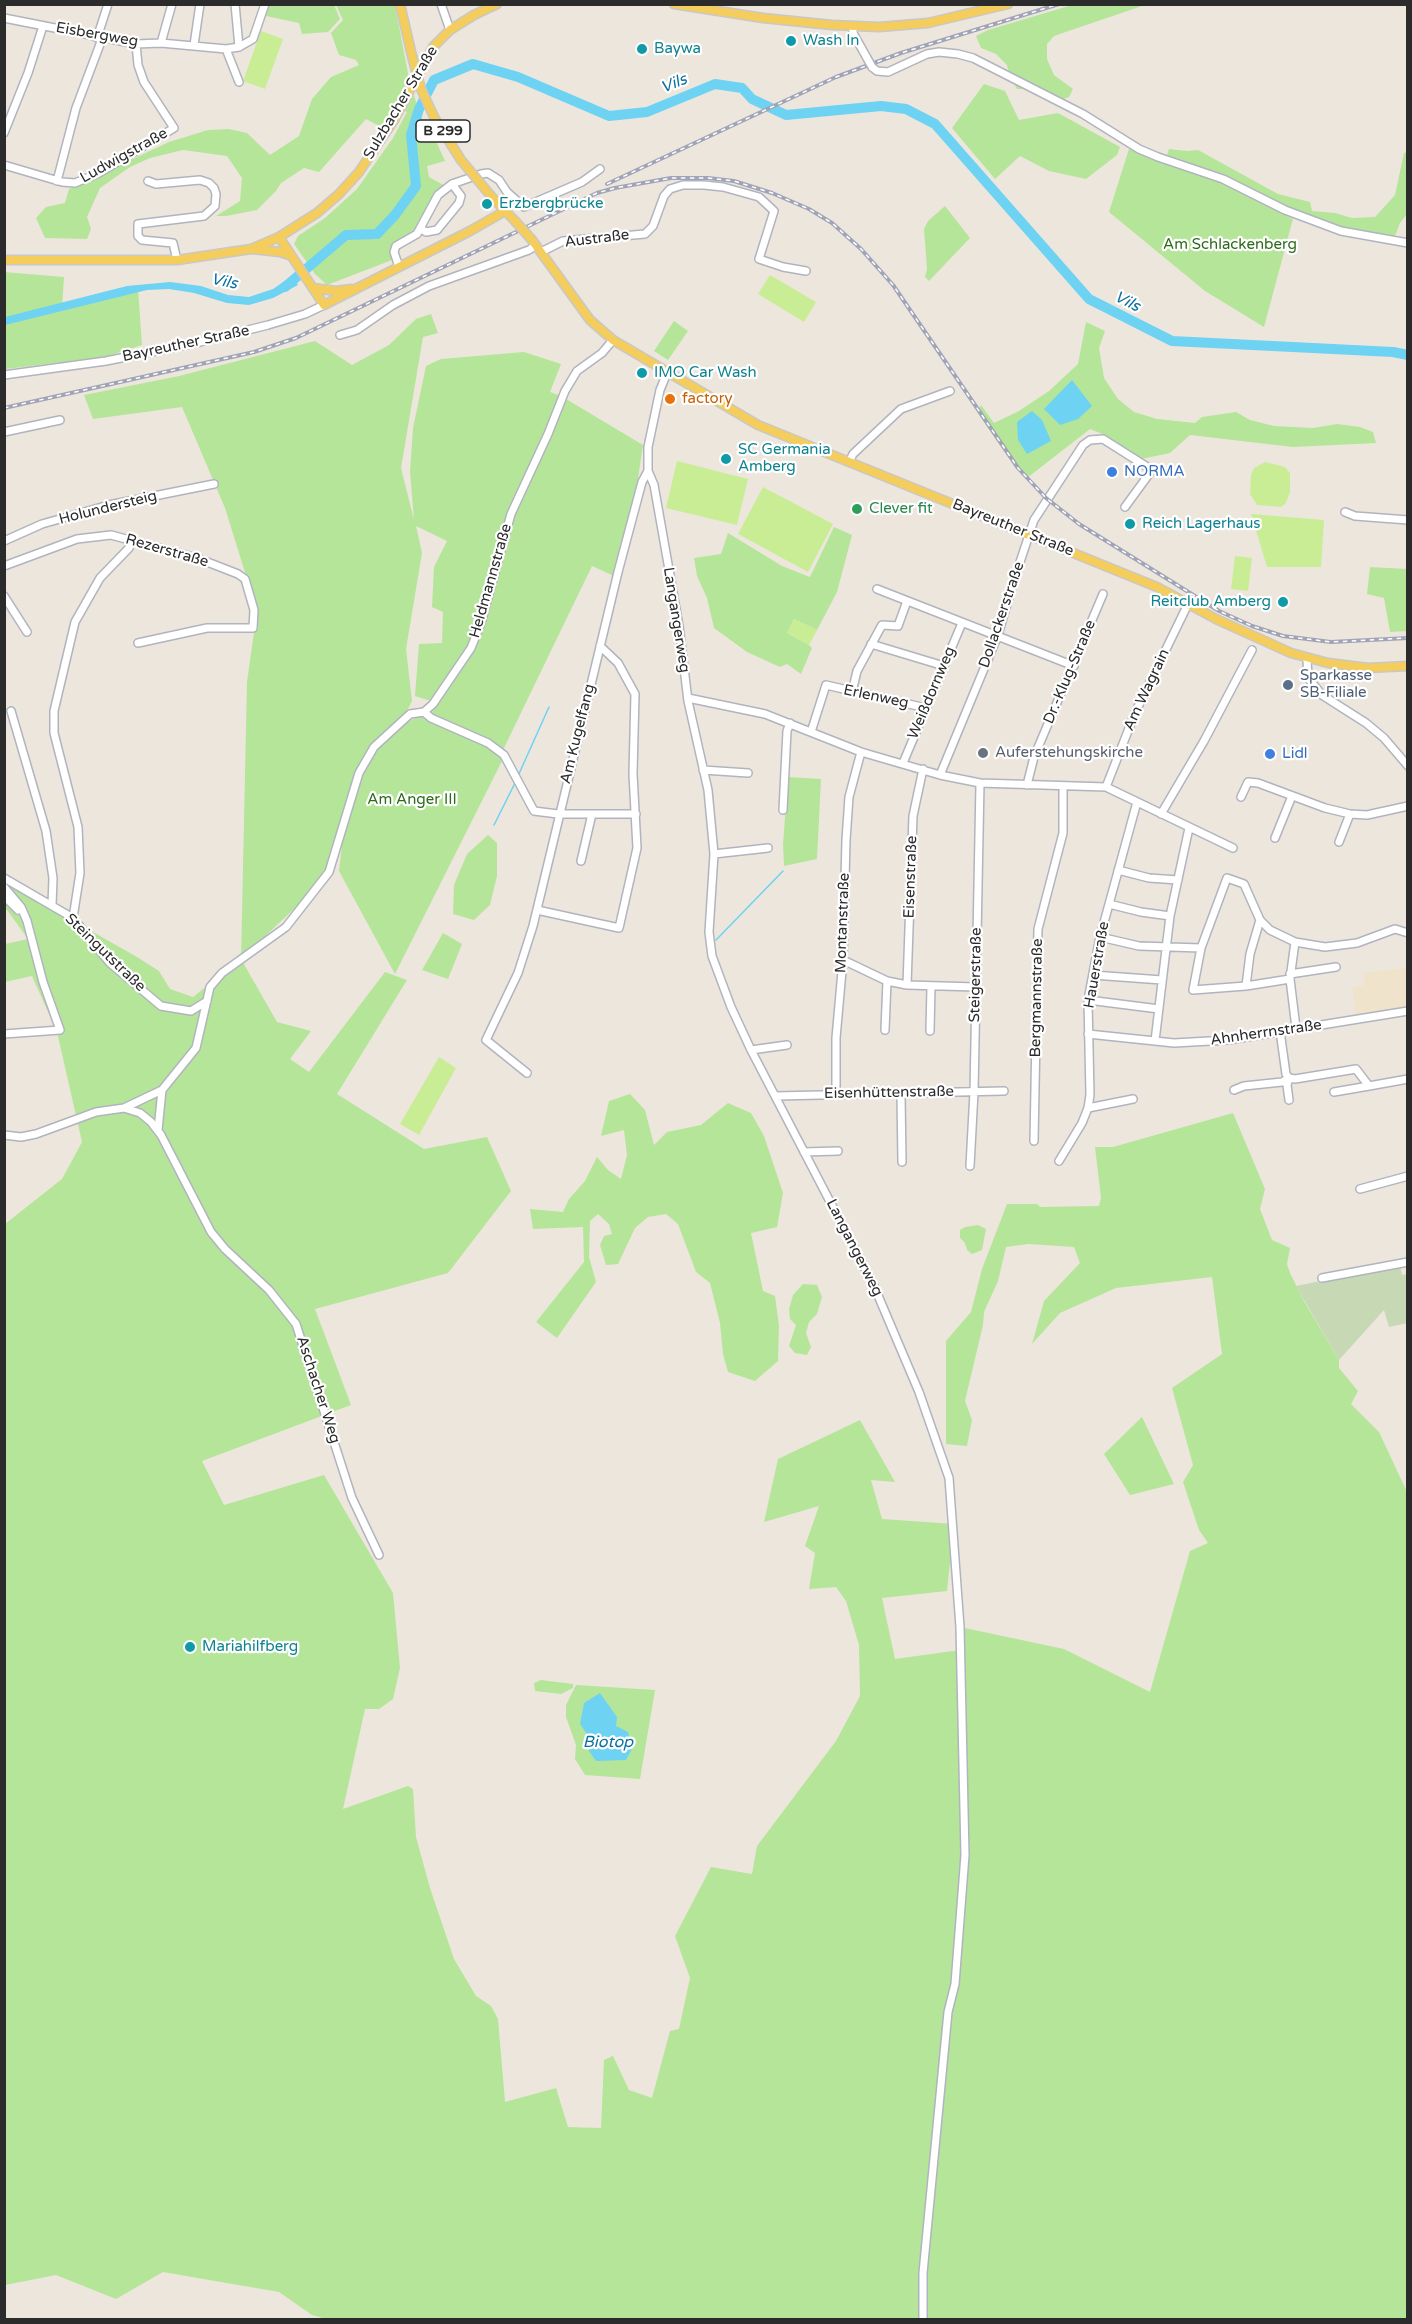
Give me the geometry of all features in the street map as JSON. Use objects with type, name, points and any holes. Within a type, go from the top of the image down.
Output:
[{"type":"main road","name":"B 299","points":[[400,4],[422,89],[435,119],[461,160],[505,211]]},
{"type":"main road","name":"Sulzbacher Straße","points":[[251,249],[279,237],[317,213],[339,194],[359,172],[394,120],[433,47],[450,30],[497,4]]},
{"type":"main road","points":[[674,4],[706,7],[763,18],[853,26],[917,25],[957,18],[1008,4]]},
{"type":"main road","name":"Bayreuther Straße","points":[[324,305],[505,211],[536,246],[590,320],[613,340],[758,425],[1156,587],[1252,637],[1307,658],[1368,668],[1407,666]]},
{"type":"main road","points":[[279,237],[282,249],[290,255],[324,305]]},
{"type":"main road","name":"Sulzbacher Straße","points":[[4,260],[177,260],[251,249],[282,249]]},
{"type":"main road","name":"Bayreuther Straße","points":[[313,288],[336,291],[360,287]]},
{"type":"street","points":[[57,181],[76,108],[100,38],[108,4]]},
{"type":"street","points":[[161,43],[172,4]]},
{"type":"street","points":[[194,45],[200,4]]},
{"type":"street","points":[[235,4],[239,47],[252,39],[265,4]]},
{"type":"street","points":[[441,4],[450,30]]},
{"type":"street","name":"Eisbergweg","points":[[4,18],[136,44],[161,43],[226,49],[239,47]]},
{"type":"street","points":[[4,133],[28,73],[43,26]]},
{"type":"street","points":[[853,26],[853,33],[872,67],[877,71],[888,72],[927,54],[939,52],[973,58],[1083,114],[1139,149],[1223,179],[1285,210],[1341,231],[1407,243]]},
{"type":"street","name":"Ludwigstraße","points":[[4,165],[57,181],[75,183],[99,173],[174,128],[144,82],[138,65],[136,44]]},
{"type":"street","points":[[226,49],[239,82]]},
{"type":"street","points":[[399,267],[394,252],[396,246],[421,230],[438,195],[452,184],[488,174],[499,180],[513,198],[524,207],[582,182],[600,170]]},
{"type":"street","points":[[148,181],[156,184],[200,180],[209,183],[214,188],[215,206],[204,216],[138,224],[138,236],[142,240],[173,243],[177,260]]},
{"type":"street","points":[[421,230],[426,232],[437,230],[459,203],[461,196],[452,184]]},
{"type":"street","name":"Austraße","points":[[536,246],[563,241],[645,234],[653,226],[664,196],[670,189],[683,185],[704,185],[723,187],[759,197],[774,211],[759,259],[783,267],[806,271]]},
{"type":"street","points":[[340,335],[357,330],[393,305],[429,286],[536,246]]},
{"type":"street","name":"Bayreuther Straße","points":[[4,375],[106,361],[200,342],[279,322],[324,305]]},
{"type":"street","name":"Heldmannstraße","points":[[162,1090],[196,1048],[210,987],[222,973],[286,927],[329,872],[359,773],[374,747],[410,714],[424,712],[433,704],[471,648],[481,623],[510,514],[548,434],[569,381],[577,370],[602,353],[613,340]]},
{"type":"street","name":"Am Kugelfang","points":[[527,1073],[486,1040],[518,973],[537,910],[558,814],[600,646],[642,482],[648,471],[648,447],[660,390],[667,373]]},
{"type":"street","points":[[849,462],[853,454],[901,409],[950,391]]},
{"type":"street","points":[[4,432],[60,420]]},
{"type":"street","name":"Dollackerstraße","points":[[940,775],[998,635],[1034,520],[1046,498],[1083,445],[1095,438],[1111,443],[1152,470],[1125,507]]},
{"type":"street","name":"Langangerweg","points":[[648,471],[654,484],[679,626],[688,698],[708,790],[714,854],[708,932],[712,956],[731,1007],[752,1050],[874,1286],[901,1346],[949,1478],[959,1599],[965,1855],[955,1984],[948,2012],[923,2273],[923,2319]]},
{"type":"street","name":"Holundersteig","points":[[4,541],[42,524],[109,505],[214,484]]},
{"type":"street","points":[[1345,512],[1355,516],[1407,520]]},
{"type":"street","name":"Rezerstraße","points":[[4,566],[77,539],[111,535],[197,558],[245,579],[254,610],[253,628],[207,628],[138,643]]},
{"type":"street","points":[[73,918],[80,873],[78,827],[54,733],[54,711],[75,622],[87,597],[100,578],[129,548],[132,540]]},
{"type":"street","points":[[877,589],[1074,666]]},
{"type":"street","name":"Dr.-Klug-Straße","points":[[1027,785],[1035,757],[1103,594]]},
{"type":"street","points":[[4,596],[27,632]]},
{"type":"street","points":[[852,692],[857,671],[882,625],[898,626],[907,601]]},
{"type":"street","name":"Am Wagrain","points":[[1106,787],[1135,713],[1188,604]]},
{"type":"street","name":"Weißdornweg","points":[[903,764],[962,623]]},
{"type":"street","points":[[871,644],[944,666]]},
{"type":"street","points":[[537,910],[619,928],[638,848],[633,774],[635,694],[618,663],[600,646]]},
{"type":"street","points":[[1161,814],[1204,741],[1252,650]]},
{"type":"street","points":[[1307,658],[1308,678],[1322,695],[1366,723],[1384,738],[1407,766]]},
{"type":"street","name":"Erlenweg","points":[[811,732],[826,685],[926,708]]},
{"type":"street","points":[[688,698],[741,708],[790,723],[861,752],[940,775],[980,783],[1106,787],[1233,848]]},
{"type":"street","points":[[11,711],[46,831],[53,878],[51,905]]},
{"type":"street","points":[[424,712],[431,718],[488,743],[504,755],[534,811],[558,814],[636,814]]},
{"type":"street","points":[[783,810],[787,731],[790,723]]},
{"type":"street","name":"Montanstraße","points":[[836,1095],[836,1038],[843,960],[849,797],[861,752]]},
{"type":"street","name":"Eisenstraße","points":[[907,985],[913,816],[923,769]]},
{"type":"street","points":[[703,770],[748,773]]},
{"type":"street","points":[[1241,797],[1248,782],[1258,783],[1350,814],[1366,815],[1407,806]]},
{"type":"street","name":"Steigerstraße","points":[[970,1166],[974,1092],[980,783]]},
{"type":"street","name":"Bergmannstraße","points":[[1035,1141],[1038,929],[1063,833],[1063,786]]},
{"type":"street","points":[[1275,838],[1292,796]]},
{"type":"street","name":"Hauerstraße","points":[[1059,1161],[1082,1123],[1088,1108],[1088,1000],[1100,937],[1137,802]]},
{"type":"street","points":[[581,861],[592,814]]},
{"type":"street","points":[[1339,842],[1350,814]]},
{"type":"street","points":[[1155,1041],[1170,916],[1189,828]]},
{"type":"street","points":[[714,854],[768,848]]},
{"type":"street","points":[[1118,870],[1149,878],[1178,880]]},
{"type":"street","name":"Steingutstraße","points":[[4,878],[73,918],[110,963],[161,1006],[191,1011]]},
{"type":"street","points":[[1336,967],[1246,986],[1192,990],[1201,948],[1227,878],[1244,884],[1260,920],[1270,930],[1295,942],[1326,946],[1357,943],[1395,929],[1407,933]]},
{"type":"street","points":[[4,887],[21,907],[27,921],[43,982],[60,1030],[4,1034]]},
{"type":"street","points":[[4,896],[27,921]]},
{"type":"street","points":[[1109,904],[1170,916]]},
{"type":"street","points":[[1246,986],[1250,954],[1260,920]]},
{"type":"street","points":[[1100,937],[1139,946],[1201,948]]},
{"type":"street","points":[[1295,942],[1290,976],[1296,1028]]},
{"type":"street","points":[[843,960],[887,981],[907,985],[976,987]]},
{"type":"street","points":[[1093,975],[1162,980]]},
{"type":"street","points":[[885,1030],[887,981]]},
{"type":"street","points":[[930,1031],[931,986]]},
{"type":"street","points":[[1088,1000],[1159,1010]]},
{"type":"street","points":[[201,1029],[197,1017],[191,1011],[207,1001]]},
{"type":"street","name":"Ahnherrnstraße","points":[[1088,1034],[1174,1043],[1228,1040],[1407,1011]]},
{"type":"street","points":[[1280,1031],[1286,1074],[1289,1078],[1287,1085],[1289,1100]]},
{"type":"street","points":[[752,1050],[787,1046]]},
{"type":"street","points":[[1234,1090],[1244,1086],[1282,1082],[1289,1078],[1356,1069],[1369,1086]]},
{"type":"street","points":[[1334,1092],[1407,1079]]},
{"type":"street","points":[[4,1135],[21,1137],[36,1134],[96,1112],[123,1108],[162,1090]]},
{"type":"street","points":[[158,1130],[162,1090]]},
{"type":"street","name":"Eisenhüttenstraße","points":[[775,1096],[1004,1091]]},
{"type":"street","points":[[901,1095],[902,1162]]},
{"type":"street","points":[[1088,1108],[1133,1099]]},
{"type":"street","name":"Aschacher Weg","points":[[123,1108],[140,1113],[158,1130],[211,1232],[225,1249],[269,1290],[296,1324],[352,1498],[379,1556]]},
{"type":"street","points":[[804,1152],[838,1151]]},
{"type":"street","points":[[1360,1189],[1407,1176]]},
{"type":"street","points":[[1322,1278],[1407,1262]]},
{"type":"shaded area","points":[[1407,968],[1407,1008],[1356,1015],[1352,987],[1364,985],[1363,973]]},
{"type":"green space","points":[[270,4],[334,5],[340,19],[328,32],[302,34],[299,23],[266,16]]},
{"type":"green space","points":[[336,5],[395,5],[410,84],[422,119],[417,140],[435,139],[445,161],[427,166],[429,177],[447,187],[427,206],[417,231],[392,247],[392,260],[327,285],[315,274],[294,244],[298,236],[325,218],[357,189],[393,138],[407,112],[395,107],[383,128],[366,119],[319,172],[304,168],[281,183],[257,210],[216,216],[240,201],[242,178],[227,156],[183,150],[150,158],[130,167],[100,188],[87,217],[91,229],[87,239],[45,238],[36,218],[46,207],[65,203],[69,189],[169,142],[208,130],[229,129],[247,133],[270,155],[299,136],[312,99],[331,77],[359,65],[356,60],[339,55],[331,33],[343,20]]},
{"type":"green space","points":[[1072,5],[1145,5],[1054,36],[1047,44],[1047,59],[1054,75],[1073,89],[1069,97],[1055,102],[1032,89],[1017,89],[1007,65],[996,54],[981,48],[976,36],[988,30]]},
{"type":"green space","points":[[261,31],[283,39],[265,89],[243,81]]},
{"type":"green space","points":[[984,84],[1005,91],[1019,120],[1058,113],[1120,147],[1117,155],[1086,179],[1049,171],[1020,156],[995,179],[952,128]]},
{"type":"green space","name":"Am Schlackenberg","points":[[1129,149],[1232,187],[1293,219],[1264,327],[1205,291],[1109,212]]},
{"type":"green space","points":[[1169,149],[1198,150],[1278,194],[1310,202],[1312,211],[1335,213],[1352,218],[1375,217],[1395,195],[1404,153],[1407,152],[1407,214],[1400,223],[1395,236],[1350,231],[1318,222],[1227,178],[1167,155]]},
{"type":"green space","points":[[945,206],[970,238],[929,281],[925,277],[927,269],[924,229],[928,221]]},
{"type":"green space","points":[[4,272],[64,277],[62,308],[138,289],[142,345],[105,357],[5,369]]},
{"type":"green space","points":[[770,275],[816,302],[804,322],[758,294]]},
{"type":"green space","name":"Am Anger III","points":[[431,314],[438,333],[423,337],[401,468],[414,520],[410,472],[413,428],[426,366],[441,359],[524,352],[561,364],[550,392],[561,396],[643,445],[636,492],[614,576],[592,566],[503,750],[437,717],[432,713],[437,703],[415,696],[419,644],[442,643],[443,612],[432,607],[434,567],[447,541],[416,526],[422,553],[406,649],[412,701],[399,727],[419,716],[469,735],[503,759],[395,974],[339,871],[343,836],[314,890],[241,959],[247,682],[257,611],[225,508],[182,407],[93,419],[84,395],[179,376],[315,341],[352,365],[389,345],[416,319]]},
{"type":"green space","points":[[674,321],[688,331],[668,360],[654,351]]},
{"type":"green space","points":[[1086,322],[1105,331],[1099,348],[1104,378],[1118,399],[1134,412],[1157,419],[1195,423],[1202,417],[1236,412],[1250,420],[1274,426],[1313,428],[1337,424],[1360,427],[1373,432],[1376,443],[1293,447],[1190,435],[1170,453],[1141,459],[1105,435],[1090,429],[1027,478],[1015,467],[977,412],[981,405],[994,423],[1019,411],[1049,391],[1078,364]]},
{"type":"green space","points":[[677,461],[748,479],[737,525],[666,508]]},
{"type":"green space","points":[[1265,462],[1285,467],[1290,473],[1290,492],[1286,503],[1281,507],[1257,505],[1250,494],[1251,475],[1254,468]]},
{"type":"green space","points":[[763,487],[833,524],[808,572],[738,534]]},
{"type":"green space","points":[[1251,514],[1324,520],[1321,567],[1267,567]]},
{"type":"green space","points":[[834,527],[852,535],[837,592],[817,630],[794,619],[787,633],[812,648],[801,674],[787,664],[780,667],[747,652],[714,628],[707,598],[697,576],[694,558],[721,554],[728,533],[782,566],[810,577]]},
{"type":"green space","points":[[1235,556],[1252,558],[1248,591],[1231,589]]},
{"type":"green space","points":[[1370,567],[1407,569],[1407,631],[1390,632],[1384,598],[1367,594]]},
{"type":"green space","points":[[794,619],[817,630],[809,645],[787,633]]},
{"type":"green space","points":[[788,777],[821,779],[817,859],[784,866],[783,844]]},
{"type":"green space","points":[[488,835],[497,843],[497,876],[490,905],[474,920],[453,914],[454,885],[467,854]]},
{"type":"green space","points":[[5,882],[159,971],[170,989],[193,997],[241,959],[277,1022],[311,1031],[290,1059],[309,1072],[385,972],[407,980],[337,1094],[424,1149],[487,1137],[511,1191],[448,1273],[315,1309],[351,1405],[202,1461],[224,1505],[324,1475],[393,1593],[400,1668],[393,1699],[379,1709],[365,1709],[343,1809],[408,1786],[413,1789],[416,1837],[454,1959],[476,1996],[491,2006],[498,2019],[505,2102],[556,2088],[568,2127],[601,2128],[604,2060],[613,2056],[629,2090],[652,2098],[670,2031],[679,2029],[690,1978],[675,1936],[711,1867],[752,1874],[757,1846],[836,1741],[860,1696],[859,1645],[846,1601],[836,1587],[809,1589],[815,1553],[805,1546],[819,1506],[764,1522],[778,1459],[860,1420],[895,1482],[871,1480],[882,1519],[954,1524],[947,1591],[882,1598],[895,1659],[960,1650],[960,1627],[1064,1649],[1150,1692],[1190,1551],[1208,1543],[1199,1530],[1183,1482],[1193,1465],[1172,1388],[1222,1354],[1212,1277],[1116,1288],[1060,1313],[1032,1344],[1044,1301],[1080,1263],[1074,1247],[1028,1244],[1006,1247],[998,1281],[984,1312],[965,1401],[972,1420],[967,1446],[946,1444],[946,1341],[971,1312],[982,1269],[1007,1204],[1037,1204],[1040,1207],[1099,1206],[1101,1198],[1095,1147],[1113,1147],[1233,1113],[1265,1189],[1260,1209],[1272,1240],[1290,1248],[1287,1264],[1290,1273],[1339,1360],[1339,1368],[1358,1391],[1351,1404],[1379,1432],[1407,1492],[1407,2319],[330,2320],[312,2315],[279,2292],[163,2272],[116,2299],[56,2275],[5,2285],[5,1224],[62,1179],[82,1142],[57,1032],[32,976],[5,982],[5,944],[28,939],[5,910]]},
{"type":"green space","points":[[443,933],[462,944],[448,979],[422,970]]},
{"type":"green space","points":[[439,1057],[456,1068],[419,1135],[400,1124]]},
{"type":"green space","points":[[630,1094],[645,1110],[654,1145],[667,1132],[701,1125],[728,1103],[751,1113],[764,1136],[783,1193],[777,1227],[751,1233],[763,1291],[775,1296],[779,1326],[778,1361],[755,1381],[728,1372],[723,1354],[720,1323],[710,1283],[696,1272],[678,1224],[666,1214],[648,1217],[635,1228],[618,1264],[606,1265],[600,1245],[604,1236],[612,1234],[609,1224],[598,1214],[590,1221],[589,1257],[596,1282],[557,1338],[536,1322],[584,1262],[583,1227],[533,1229],[530,1209],[563,1212],[569,1199],[585,1181],[597,1157],[608,1170],[621,1179],[627,1155],[624,1130],[601,1136],[609,1101]]},
{"type":"green space","points":[[978,1225],[986,1229],[982,1250],[972,1254],[960,1238],[960,1230]]},
{"type":"green space","points":[[1400,1265],[1402,1275],[1407,1274],[1407,1323],[1389,1327],[1384,1310],[1339,1360],[1296,1286]]},
{"type":"green space","points":[[803,1284],[817,1285],[822,1297],[817,1314],[809,1322],[806,1333],[811,1347],[807,1355],[795,1353],[789,1346],[796,1325],[790,1319],[789,1309],[793,1295]]},
{"type":"green space","points":[[1142,1417],[1174,1484],[1130,1495],[1104,1454]]},
{"type":"green space","points":[[541,1680],[573,1684],[573,1688],[561,1694],[535,1691],[534,1683]]},
{"type":"green space","points":[[576,1685],[655,1690],[640,1779],[585,1775],[575,1759],[576,1745],[566,1717],[566,1705]]},
{"type":"water","points":[[292,276],[298,285],[273,298],[249,305],[227,303],[194,293],[169,289],[147,290],[5,325],[5,317],[127,286],[170,282],[201,286],[228,295],[249,297],[273,289]]},
{"type":"water","points":[[1072,380],[1092,406],[1078,419],[1060,425],[1044,409]]},
{"type":"water","points":[[1032,411],[1042,420],[1051,441],[1027,454],[1018,440],[1017,422]]},
{"type":"water","name":"Biotop","points":[[600,1693],[617,1717],[616,1726],[628,1732],[632,1749],[626,1760],[596,1761],[589,1751],[589,1737],[580,1724],[584,1703]]},
{"type":"waterway","name":"Vils","points":[[285,287],[346,235],[377,234],[395,215],[416,186],[411,135],[419,109],[434,80],[473,64],[518,77],[609,116],[647,112],[715,84],[742,88],[752,99],[786,115],[881,106],[906,109],[935,124],[1089,299],[1172,341],[1393,352],[1408,355]]},
{"type":"waterway","points":[[518,776],[549,707]]},
{"type":"waterway","points":[[494,825],[515,783]]},
{"type":"waterway","points":[[716,940],[783,871]]},
{"type":"railway","points":[[607,184],[836,77],[901,53],[1059,4]]},
{"type":"railway","points":[[4,408],[254,352],[296,338],[597,193],[671,178],[734,181],[772,193],[809,209],[832,223],[861,249],[893,285],[1018,468],[1046,498],[1079,524],[1219,611],[1252,626],[1283,636],[1331,642],[1408,638]]},
{"type":"place","name":"Wash In","points":[[791,41]]},
{"type":"place","name":"Baywa","points":[[642,49]]},
{"type":"place","name":"Erzbergbrücke","points":[[487,204]]},
{"type":"place","name":"IMO Car Wash","points":[[642,373]]},
{"type":"place","name":"factory","points":[[670,399]]},
{"type":"place","name":"SC Germania Amberg","points":[[726,459]]},
{"type":"place","name":"NORMA","points":[[1112,472]]},
{"type":"place","name":"Clever fit","points":[[857,509]]},
{"type":"place","name":"Reich Lagerhaus","points":[[1130,524]]},
{"type":"place","name":"Reitclub Amberg","points":[[1283,602]]},
{"type":"place","name":"Sparkasse SB-Filiale","points":[[1288,685]]},
{"type":"place","name":"Auferstehungskirche","points":[[983,753]]},
{"type":"place","name":"Lidl","points":[[1270,754]]},
{"type":"place","name":"Mariahilfberg","points":[[190,1647]]}]
